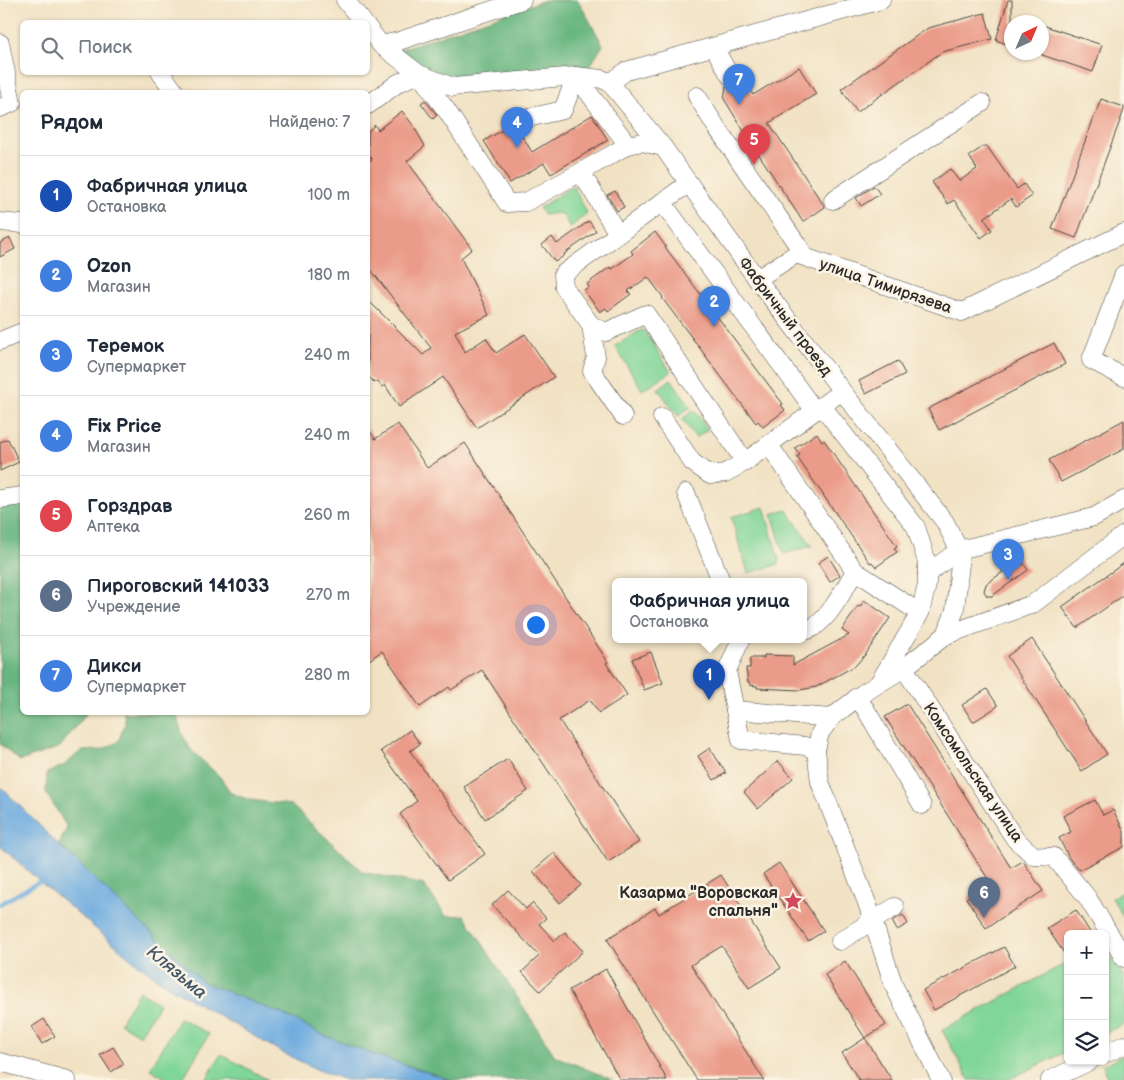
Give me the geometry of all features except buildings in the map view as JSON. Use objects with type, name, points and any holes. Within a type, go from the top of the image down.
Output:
[{"type":"street","points":[[345,0],[361,20]]},
{"type":"street","points":[[381,45],[399,41],[522,0]]},
{"type":"street","points":[[370,104],[398,83],[419,74],[453,87],[576,76],[610,83],[626,71],[881,0]]},
{"type":"street","points":[[370,31],[381,45],[419,74],[448,111],[507,203],[526,202],[628,145],[642,142],[663,147]]},
{"type":"street","points":[[0,43],[12,104],[0,108]]},
{"type":"street","points":[[714,47],[730,76]]},
{"type":"street","points":[[162,75],[174,90]]},
{"type":"street","points":[[532,117],[562,110],[576,76]]},
{"type":"street","points":[[576,76],[628,145]]},
{"type":"street","name":"Фабричный проезд","points":[[610,83],[663,147],[757,280],[842,392],[945,522],[958,550],[960,564],[956,610],[946,635]]},
{"type":"street","points":[[697,96],[802,250]]},
{"type":"street","points":[[833,200],[982,103]]},
{"type":"street","points":[[581,172],[618,234]]},
{"type":"street","points":[[623,416],[592,371],[596,356],[591,326],[564,287],[563,274],[689,183]]},
{"type":"street","points":[[662,202],[819,408],[916,527],[927,562],[927,585],[920,612],[878,684]]},
{"type":"street","points":[[0,222],[20,224]]},
{"type":"street","name":"улица Тимирязева","points":[[757,280],[796,254],[962,312],[1124,233]]},
{"type":"street","points":[[1124,274],[1091,360],[1124,377]]},
{"type":"street","points":[[591,326],[606,332],[646,314],[745,462]]},
{"type":"street","points":[[0,341],[20,333]]},
{"type":"street","points":[[662,417],[692,462],[710,475],[725,473],[745,462],[842,392]]},
{"type":"street","points":[[768,445],[855,571],[920,612]]},
{"type":"street","points":[[686,492],[720,578]]},
{"type":"street","points":[[0,499],[20,496]]},
{"type":"street","points":[[927,574],[958,550],[1094,518],[1124,500]]},
{"type":"street","points":[[941,1080],[894,986],[867,903],[820,782],[816,750],[820,734],[831,718],[857,698],[904,668],[946,635],[1033,604],[1124,535]]},
{"type":"street","points":[[807,630],[823,620],[855,571]]},
{"type":"street","points":[[739,643],[727,671],[741,740],[805,746],[816,750]]},
{"type":"street","name":"Комсомольская улица","points":[[904,668],[1015,839],[1034,856],[1054,857],[1087,896],[1124,958]]},
{"type":"street","points":[[857,698],[922,805]]},
{"type":"street","points":[[735,710],[831,718]]},
{"type":"street","points":[[840,941],[894,907]]},
{"type":"street","points":[[1109,1052],[1124,1045]]},
{"type":"street","points":[[0,1062],[67,1080]]},
{"type":"street","points":[[1053,1079],[1082,1065]]},
{"type":"green space","points":[[545,0],[578,0],[603,45],[590,66],[452,80],[395,51]]},
{"type":"green space","points":[[573,186],[587,213],[570,228],[564,216],[558,213],[544,215],[539,208]]},
{"type":"green space","points":[[643,330],[671,372],[642,390],[615,346]]},
{"type":"green space","points":[[671,379],[691,407],[678,416],[658,389]]},
{"type":"green space","points":[[694,410],[708,429],[696,438],[682,419]]},
{"type":"green space","points":[[16,504],[20,506],[20,715],[85,715],[60,747],[20,761],[0,744],[0,505]]},
{"type":"green space","points":[[764,507],[780,564],[748,573],[731,517]]},
{"type":"green space","points":[[786,509],[812,546],[784,554],[772,514]]},
{"type":"green space","points":[[124,715],[177,715],[182,734],[191,750],[220,777],[231,793],[250,800],[291,805],[363,872],[424,885],[446,916],[464,915],[555,1056],[613,1080],[451,1080],[375,1055],[323,1035],[282,1014],[203,982],[59,845],[67,827],[46,793],[47,773],[65,765],[81,751],[101,750],[118,742],[125,724]]},
{"type":"green space","points":[[1124,891],[1124,918],[1112,898]]},
{"type":"green space","points":[[1109,954],[1124,977],[1124,1024],[1109,1031]]},
{"type":"green space","points":[[1064,964],[1064,1053],[1008,1080],[969,1080],[942,1030]]},
{"type":"green space","points":[[139,991],[159,1004],[140,1035],[120,1023]]},
{"type":"green space","points":[[180,1018],[209,1034],[182,1080],[169,1080],[150,1069]]},
{"type":"green space","points":[[221,1054],[268,1080],[206,1080]]},
{"type":"green space","points":[[1124,1055],[1124,1080],[1108,1080],[1103,1065],[1109,1065],[1109,1062]]},
{"type":"water","name":"Клязьма","points":[[0,786],[203,982],[282,1014],[323,1035],[375,1055],[451,1080],[346,1080],[318,1070],[283,1053],[166,985],[134,961],[0,846]]},
{"type":"waterway","points":[[0,904],[44,879]]},
{"type":"place","name":"Дикси","points":[[739,105]]},
{"type":"place","name":"Fix Price","points":[[517,148]]},
{"type":"place","name":"Горздрав","points":[[754,165]]},
{"type":"place","name":"Ozon","points":[[714,327]]},
{"type":"place","name":"Теремок","points":[[1008,580]]},
{"type":"place","name":"Фабричная улица","points":[[709,700]]},
{"type":"place","name":"Казарма \"Воровская спальня\"","points":[[793,901]]},
{"type":"place","name":"Пироговский 141033","points":[[984,918]]}]
